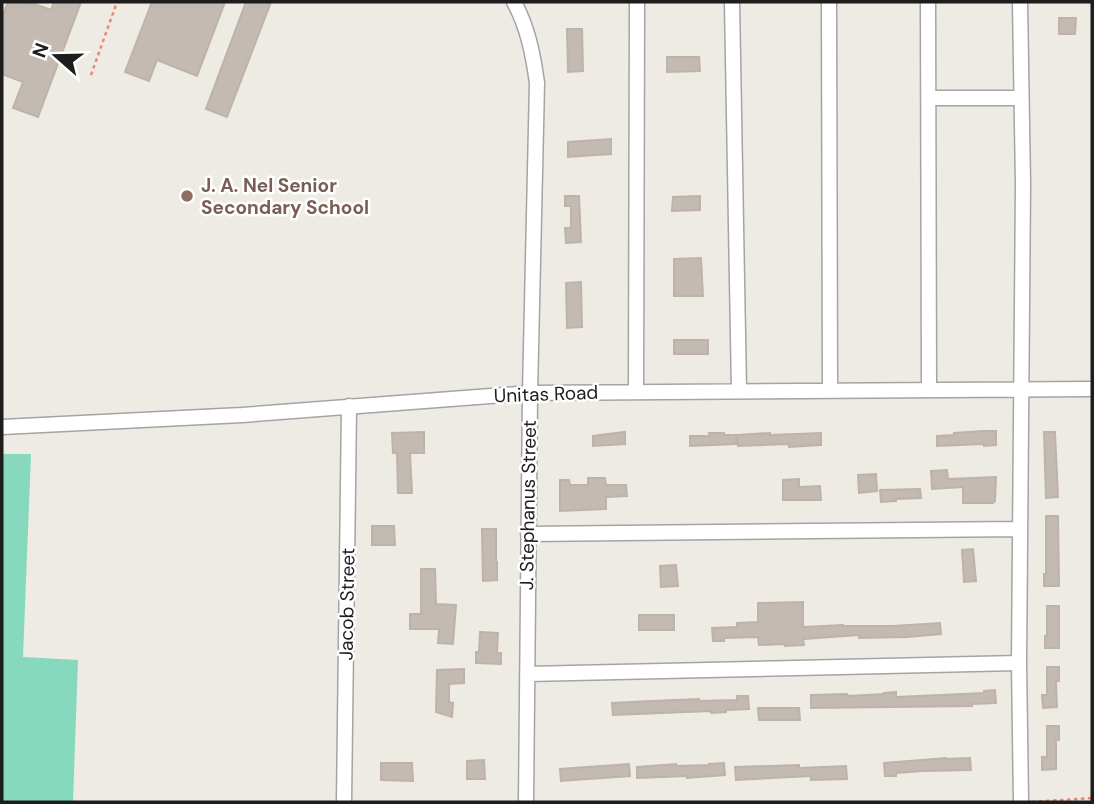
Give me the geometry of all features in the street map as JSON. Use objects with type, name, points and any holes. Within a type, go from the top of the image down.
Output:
[{"type":"street","name":"J. Stephanus Street","points":[[514,2],[525,24],[533,51],[537,83],[530,393],[526,802]]},
{"type":"street","points":[[636,2],[636,391]]},
{"type":"street","points":[[732,2],[739,391]]},
{"type":"street","points":[[829,2],[830,391]]},
{"type":"street","points":[[928,2],[929,389]]},
{"type":"street","points":[[1020,2],[1023,185],[1019,663],[1021,802]]},
{"type":"street","points":[[929,98],[1021,98]]},
{"type":"street","name":"Unitas Road","points":[[2,427],[242,415],[530,393],[1092,389]]},
{"type":"street","name":"Jacob Street","points":[[344,802],[349,406]]},
{"type":"street","points":[[528,534],[1020,529]]},
{"type":"street","points":[[527,674],[1019,663]]},
{"type":"path","points":[[91,75],[117,2]]},
{"type":"path","points":[[1029,802],[1092,797]]},
{"type":"green space","points":[[2,454],[31,454],[23,657],[78,660],[73,802],[2,802]]},
{"type":"building","points":[[8,2],[29,2],[51,10],[54,2],[81,2],[38,117],[13,108],[23,82],[2,74],[2,17]]},
{"type":"building","points":[[152,2],[225,2],[197,76],[157,60],[149,81],[125,72]]},
{"type":"building","points":[[246,2],[271,2],[227,117],[206,109]]},
{"type":"building","points":[[1059,18],[1076,18],[1075,34],[1059,34]]},
{"type":"building","points":[[567,29],[582,29],[583,71],[568,72]]},
{"type":"building","points":[[667,57],[699,57],[700,71],[667,72]]},
{"type":"building","points":[[611,139],[611,154],[568,157],[568,142]]},
{"type":"building","points":[[565,196],[579,196],[581,242],[566,243],[565,228],[571,228],[571,206],[565,206]]},
{"type":"building","points":[[700,196],[700,210],[672,211],[673,197]]},
{"type":"building","points":[[701,258],[703,296],[674,296],[674,259]]},
{"type":"building","points":[[581,282],[582,327],[567,328],[566,283]]},
{"type":"building","points":[[674,340],[708,340],[708,354],[674,354]]},
{"type":"building","points":[[996,431],[996,445],[937,446],[937,436]]},
{"type":"building","points":[[424,432],[424,453],[410,453],[412,493],[398,493],[397,453],[393,453],[392,433]]},
{"type":"building","points":[[625,432],[625,444],[593,446],[593,436]]},
{"type":"building","points":[[1044,432],[1055,432],[1058,497],[1046,498]]},
{"type":"building","points":[[709,433],[736,435],[736,444],[690,446],[690,436],[710,436]]},
{"type":"building","points":[[821,433],[821,445],[738,446],[738,435]]},
{"type":"building","points":[[947,470],[948,479],[996,477],[995,501],[963,503],[963,487],[932,489],[931,471]]},
{"type":"building","points":[[876,474],[877,491],[859,493],[858,475]]},
{"type":"building","points":[[588,478],[605,478],[606,485],[626,485],[627,496],[606,497],[606,509],[560,511],[560,480],[569,480],[570,485],[588,485]]},
{"type":"building","points":[[799,479],[799,487],[820,486],[821,500],[783,500],[783,480]]},
{"type":"building","points":[[920,489],[921,498],[881,502],[880,490]]},
{"type":"building","points":[[1046,516],[1058,516],[1059,586],[1044,586]]},
{"type":"building","points":[[372,526],[394,526],[395,545],[372,545]]},
{"type":"building","points":[[482,529],[496,529],[497,580],[483,581]]},
{"type":"building","points":[[973,549],[976,581],[964,582],[962,550]]},
{"type":"building","points":[[676,565],[678,586],[661,587],[660,566]]},
{"type":"building","points":[[421,569],[435,569],[436,604],[456,605],[453,644],[438,643],[439,629],[410,629],[410,614],[421,614]]},
{"type":"building","points":[[803,602],[803,627],[940,623],[941,634],[803,639],[804,645],[785,646],[759,645],[758,637],[713,641],[712,628],[737,627],[737,623],[758,622],[758,603]]},
{"type":"building","points":[[1047,606],[1059,606],[1059,648],[1045,648]]},
{"type":"building","points":[[639,615],[674,615],[674,630],[639,630]]},
{"type":"building","points":[[480,632],[498,633],[497,653],[501,653],[501,664],[476,663]]},
{"type":"building","points":[[1047,667],[1059,667],[1059,681],[1056,681],[1057,707],[1043,708],[1042,695],[1047,695]]},
{"type":"building","points":[[464,669],[464,683],[449,684],[449,702],[453,703],[452,717],[436,712],[437,670]]},
{"type":"building","points":[[995,690],[996,703],[972,706],[811,708],[811,695],[848,696],[896,692],[896,697],[984,693]]},
{"type":"building","points":[[737,696],[748,696],[749,709],[711,713],[613,715],[612,703],[737,700]]},
{"type":"building","points":[[758,708],[799,708],[800,720],[759,720]]},
{"type":"building","points":[[1047,726],[1059,726],[1056,769],[1042,770],[1042,757],[1047,757]]},
{"type":"building","points":[[970,758],[971,770],[922,771],[885,776],[884,763]]},
{"type":"building","points":[[484,760],[485,779],[467,779],[467,761]]},
{"type":"building","points":[[381,763],[412,763],[413,781],[381,780]]},
{"type":"building","points":[[724,763],[725,775],[637,778],[637,767]]},
{"type":"building","points":[[629,764],[630,776],[561,781],[560,769]]},
{"type":"building","points":[[799,765],[799,768],[846,766],[847,779],[811,780],[811,776],[736,780],[735,767]]},
{"type":"place","name":"J. A. Nel Senior Secondary School","points":[[187,196]]}]
